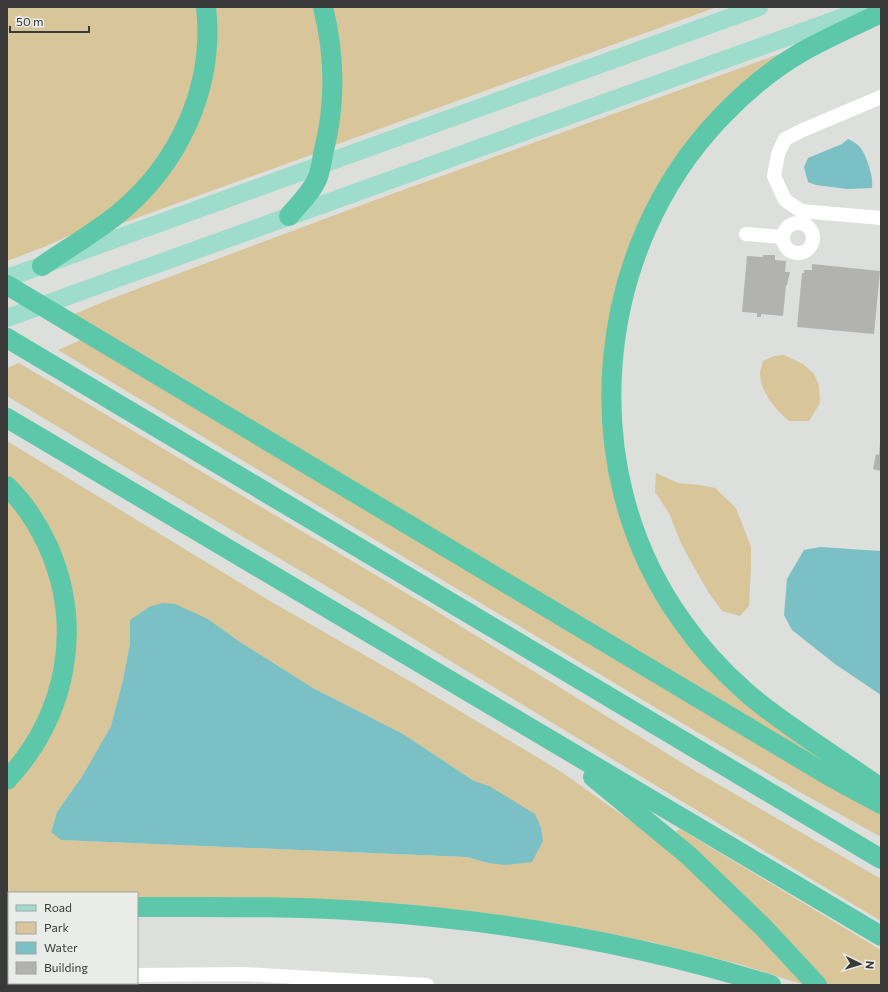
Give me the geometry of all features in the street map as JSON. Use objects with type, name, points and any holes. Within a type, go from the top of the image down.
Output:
[{"type":"highway","points":[[42,266],[122,210],[147,187],[171,155],[187,126],[202,79],[207,48],[206,7]]},
{"type":"highway","points":[[289,216],[318,177],[329,127],[332,106],[333,69],[329,32],[323,7]]},
{"type":"highway","points":[[881,13],[820,42],[761,80],[721,117],[686,160],[671,182],[648,223],[626,282],[614,343],[611,394],[614,444],[619,474],[633,526],[653,572],[664,593],[682,621],[723,670],[746,692],[769,711],[881,788]]},
{"type":"highway","points":[[7,285],[817,769],[881,804]]},
{"type":"highway","points":[[7,338],[881,859]]},
{"type":"highway","points":[[7,418],[881,936]]},
{"type":"highway","points":[[7,486],[28,512],[42,534],[52,555],[64,597],[67,637],[62,678],[46,723],[36,743],[7,780]]},
{"type":"highway","points":[[546,737],[688,855],[763,927],[817,985]]},
{"type":"highway","points":[[807,815],[881,853]]},
{"type":"highway","points":[[138,907],[296,908],[362,911],[499,925],[618,946],[719,970],[770,985]]},
{"type":"main road","points":[[7,278],[759,7]]},
{"type":"main road","points":[[7,318],[871,7]]},
{"type":"street","points":[[881,97],[785,139],[778,154],[774,176],[785,200],[800,216],[804,224],[811,230],[813,240],[809,248],[801,253],[792,252],[785,246],[782,237],[788,226],[800,216],[881,218]]},
{"type":"street","points":[[746,234],[782,237]]},
{"type":"street","points":[[138,975],[244,974],[427,985]]},
{"type":"green space","points":[[7,7],[201,7],[202,43],[183,122],[129,197],[75,233],[7,261]]},
{"type":"green space","points":[[211,7],[320,7],[326,35],[319,152],[117,225],[172,164]]},
{"type":"green space","points":[[330,7],[717,7],[335,145]]},
{"type":"green space","points":[[793,49],[779,62],[645,218],[607,424],[675,619],[872,795],[358,483],[72,315],[113,298],[378,199]]},
{"type":"green space","points":[[83,339],[881,810],[881,837],[798,791],[658,709],[58,350]]},
{"type":"green space","points":[[784,355],[803,364],[814,374],[819,386],[820,403],[809,421],[789,421],[774,406],[763,388],[760,374],[763,361],[774,356]]},
{"type":"green space","points":[[19,363],[431,608],[697,772],[881,879],[881,921],[376,616],[7,396],[7,368]]},
{"type":"green space","points":[[7,441],[270,601],[413,683],[560,771],[649,834],[677,857],[743,918],[804,985],[742,965],[651,942],[554,923],[468,911],[393,903],[138,899],[138,892],[8,892],[7,898],[7,788],[74,636],[19,487],[7,475]],"holes":[[[208,619],[240,642],[313,688],[403,734],[474,781],[537,851],[532,862],[488,863],[467,857],[61,840],[51,831],[57,812],[83,775],[111,726],[123,680],[130,643],[130,620]]]},
{"type":"green space","points":[[656,473],[678,483],[715,488],[736,508],[751,547],[749,606],[740,616],[722,611],[709,593],[681,543],[669,513],[655,492]]},
{"type":"green space","points":[[7,499],[23,518],[45,560],[57,604],[58,654],[43,714],[7,771]]},
{"type":"green space","points":[[680,829],[881,950],[881,985],[826,985],[678,836],[675,832]]},
{"type":"water","points":[[848,139],[862,149],[871,172],[872,188],[847,189],[816,185],[808,182],[804,167],[808,158],[842,144]]},
{"type":"water","points":[[820,547],[881,551],[881,695],[835,664],[792,630],[784,615],[787,579],[804,550]]},
{"type":"water","points":[[162,603],[175,604],[208,619],[240,642],[313,688],[403,734],[474,781],[489,786],[535,814],[541,828],[543,841],[532,862],[505,865],[488,863],[467,857],[61,840],[51,832],[57,812],[83,775],[111,726],[123,680],[130,643],[130,620],[149,607]]},
{"type":"building","points":[[763,255],[775,255],[775,260],[786,261],[785,272],[790,272],[786,285],[783,316],[761,314],[761,317],[757,317],[757,313],[742,312],[747,256],[763,257]]},
{"type":"building","points":[[812,264],[880,271],[874,334],[797,327],[802,273],[804,273],[804,270],[812,270]]},
{"type":"building","points":[[880,442],[881,471],[873,469],[876,454],[879,455]]}]
